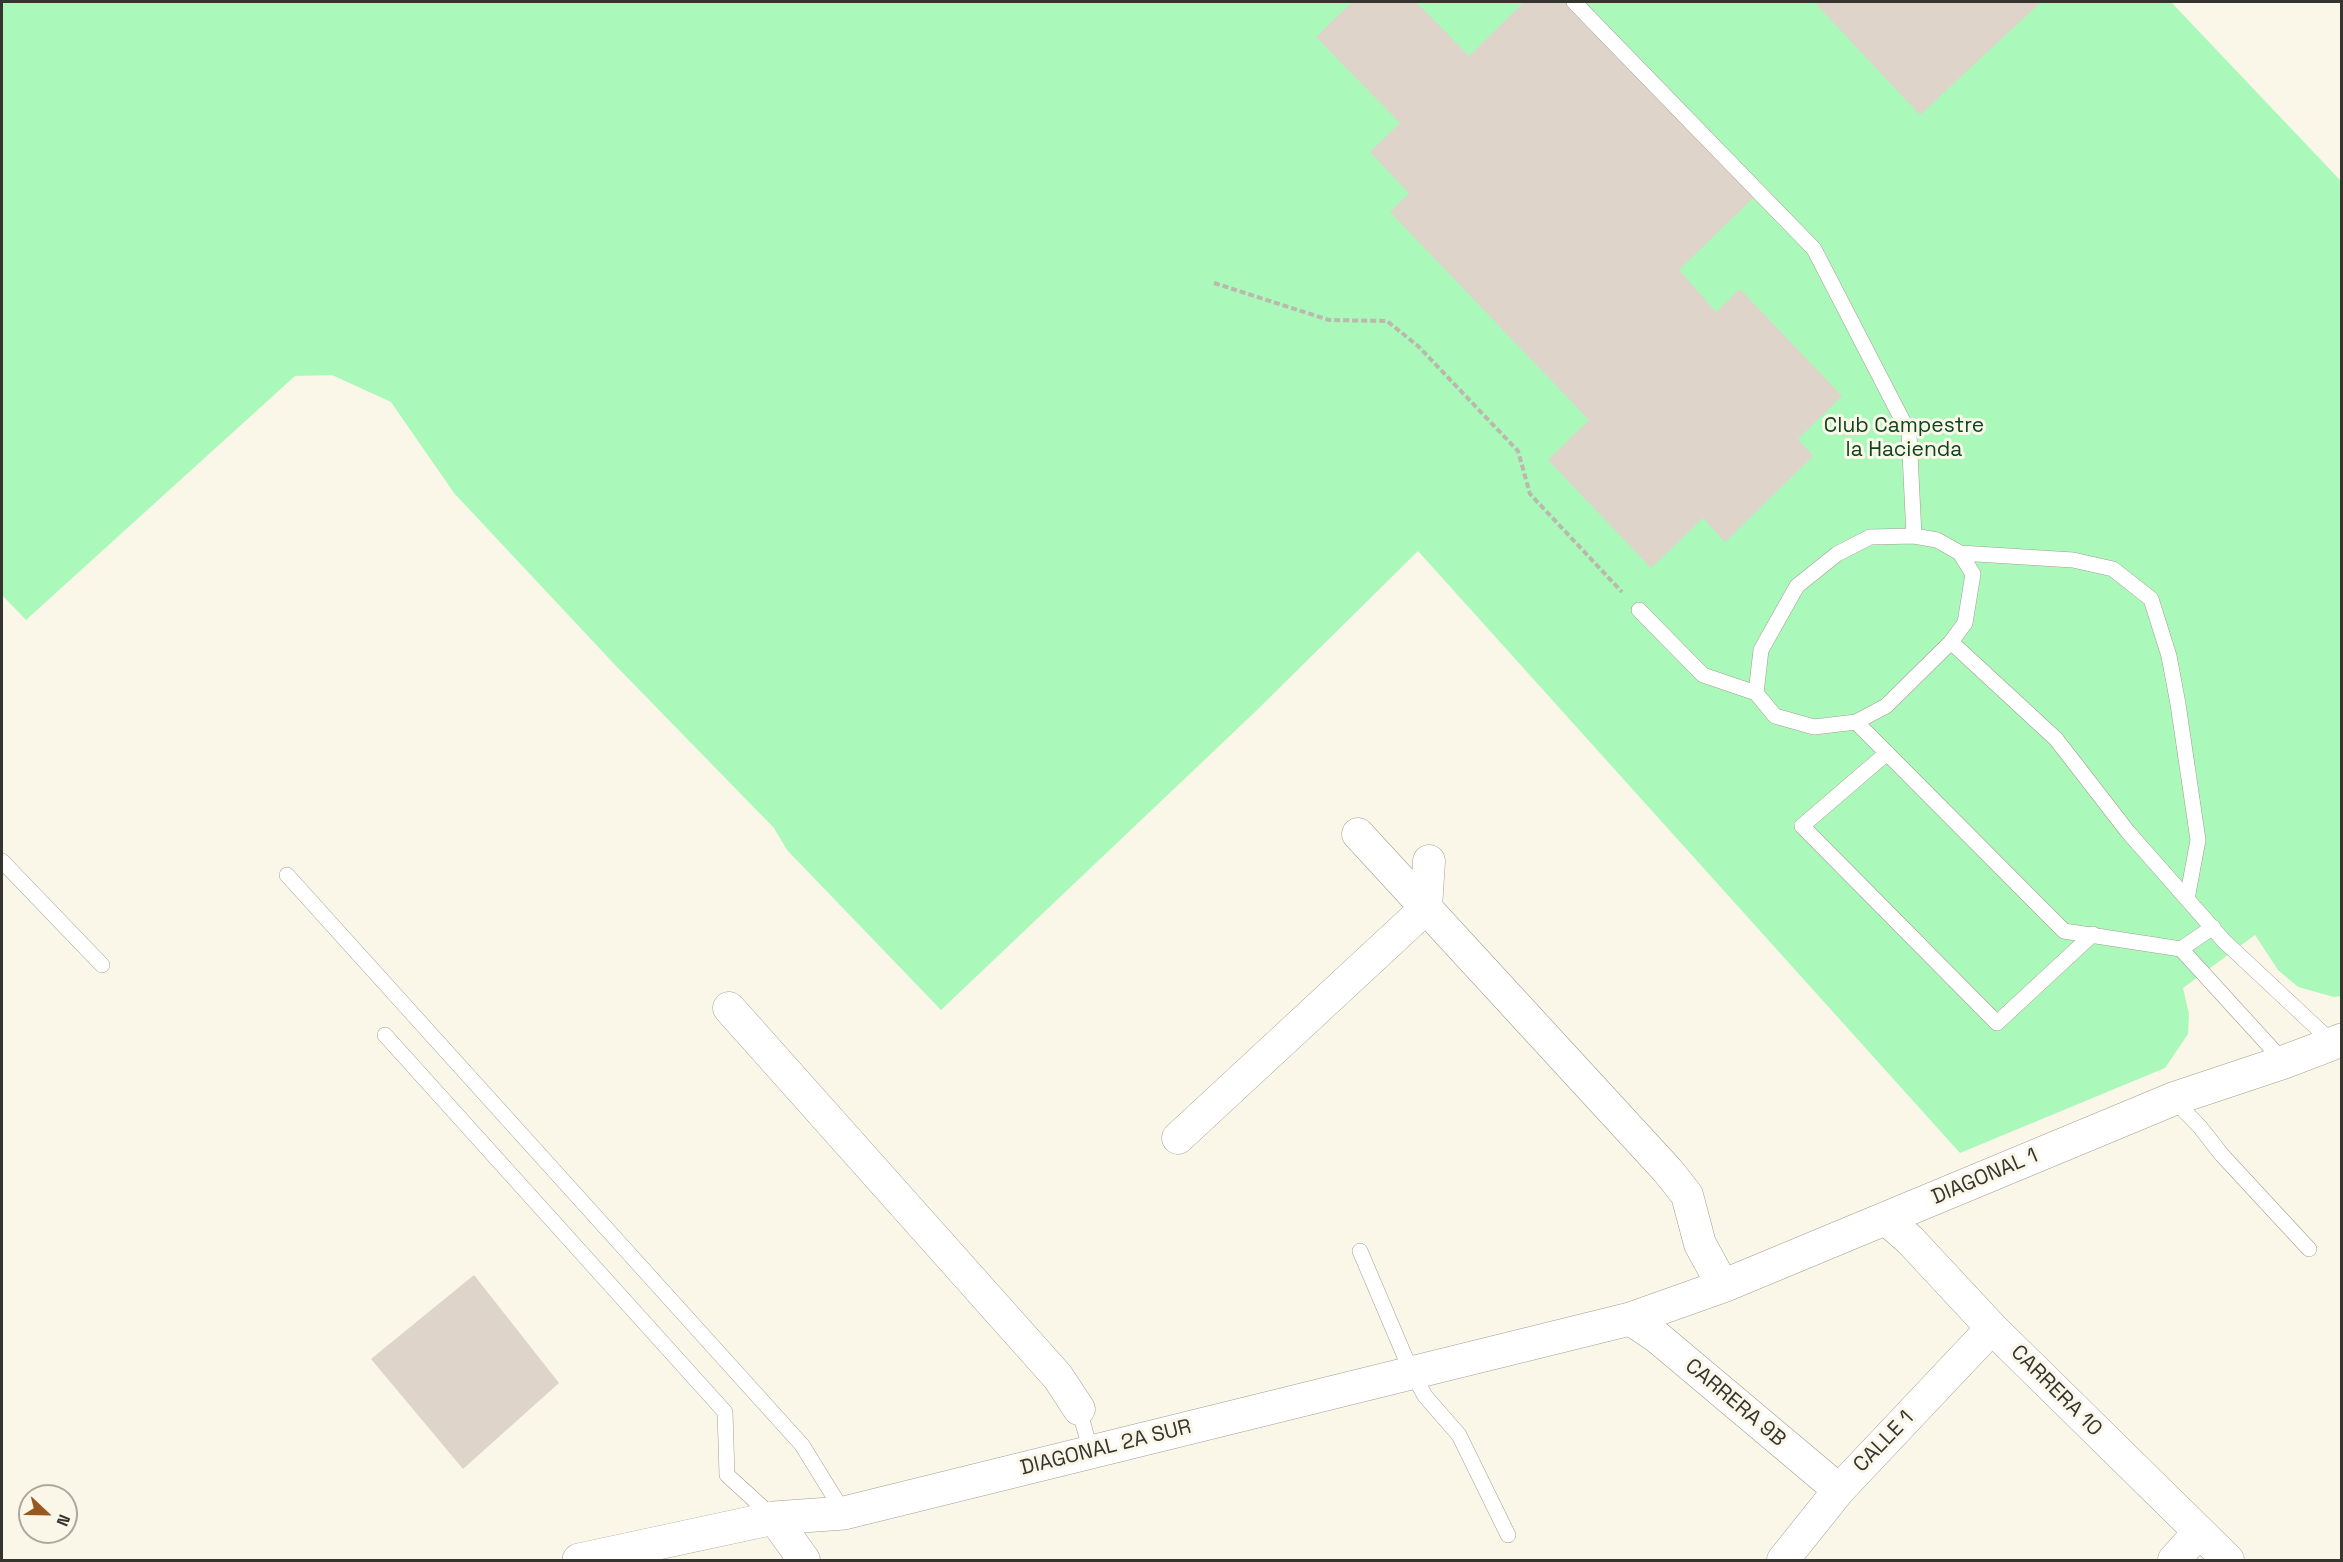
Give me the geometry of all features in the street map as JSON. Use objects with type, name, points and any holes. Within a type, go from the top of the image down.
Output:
[{"type":"main road","name":"DIAGONAL 1","points":[[1630,1319],[1723,1286],[2173,1099],[2337,1042]]},
{"type":"main road","name":"DIAGONAL 2A SUR","points":[[579,1560],[774,1518],[844,1513],[1411,1371],[1630,1319]]},
{"type":"street","points":[[1358,834],[1687,1195],[1700,1244],[1723,1286]]},
{"type":"street","points":[[1178,1137],[1426,908],[1429,861]]},
{"type":"street","points":[[729,1008],[1058,1377],[1079,1409]]},
{"type":"street","name":"CARRERA 10","points":[[1886,1219],[1910,1240],[1992,1328],[2229,1560]]},
{"type":"street","name":"CARRERA 9B","points":[[1630,1319],[1657,1337],[1839,1490]]},
{"type":"street","name":"CALLE 1","points":[[1783,1560],[1839,1490],[1992,1328]]},
{"type":"street","points":[[774,1518],[804,1560]]},
{"type":"street","points":[[2174,1560],[2199,1532]]},
{"type":"lane","points":[[1574,2],[1814,249],[1909,433],[1914,536]]},
{"type":"lane","points":[[1756,693],[1761,650],[1797,586],[1837,554],[1870,537],[1914,536],[1937,540],[1960,553],[2073,560],[2113,569],[2151,599],[2172,675],[2198,840],[2187,898]]},
{"type":"lane","points":[[1639,609],[1703,675],[1756,693],[1775,716],[1814,727],[1856,722],[1886,706],[1951,642],[1965,623],[1973,574],[1960,553]]},
{"type":"lane","points":[[1951,642],[2056,739],[2128,832],[2224,941],[2337,1042]]},
{"type":"lane","points":[[1856,722],[2064,931],[2181,950],[2284,1062]]},
{"type":"lane","points":[[1887,753],[1802,826],[1997,1023],[2093,934]]},
{"type":"lane","points":[[2,861],[102,965]]},
{"type":"lane","points":[[287,875],[802,1445],[844,1513]]},
{"type":"lane","points":[[2181,950],[2213,927]]},
{"type":"lane","points":[[385,1035],[725,1412],[727,1475],[774,1518]]},
{"type":"lane","points":[[2173,1099],[2200,1126],[2222,1155],[2309,1249]]},
{"type":"lane","points":[[1360,1251],[1411,1371],[1425,1396],[1459,1435],[1508,1535]]},
{"type":"lane","points":[[1079,1409],[1091,1452]]},
{"type":"path","points":[[1214,283],[1329,320],[1387,321],[1418,346],[1518,451],[1530,495],[1639,609]]},
{"type":"green space","name":"Club Campestre la Hacienda","points":[[2,2],[2171,2],[2341,181],[2341,996],[2334,997],[2298,987],[2278,970],[2255,935],[2183,988],[2189,1014],[2188,1034],[2165,1068],[1960,1153],[1418,551],[1256,711],[941,1010],[787,850],[774,828],[616,666],[454,493],[391,402],[332,375],[295,376],[26,620],[2,595]]},
{"type":"building","points":[[1352,2],[1416,2],[1469,56],[1524,2],[1569,2],[1757,194],[1679,270],[1716,312],[1740,289],[1842,396],[1798,439],[1813,456],[1725,542],[1703,518],[1651,568],[1548,460],[1589,420],[1390,212],[1409,193],[1370,152],[1400,123],[1316,37]]},
{"type":"building","points":[[1814,2],[2041,2],[1920,115]]},
{"type":"building","points":[[474,1275],[559,1383],[463,1469],[371,1359]]}]
